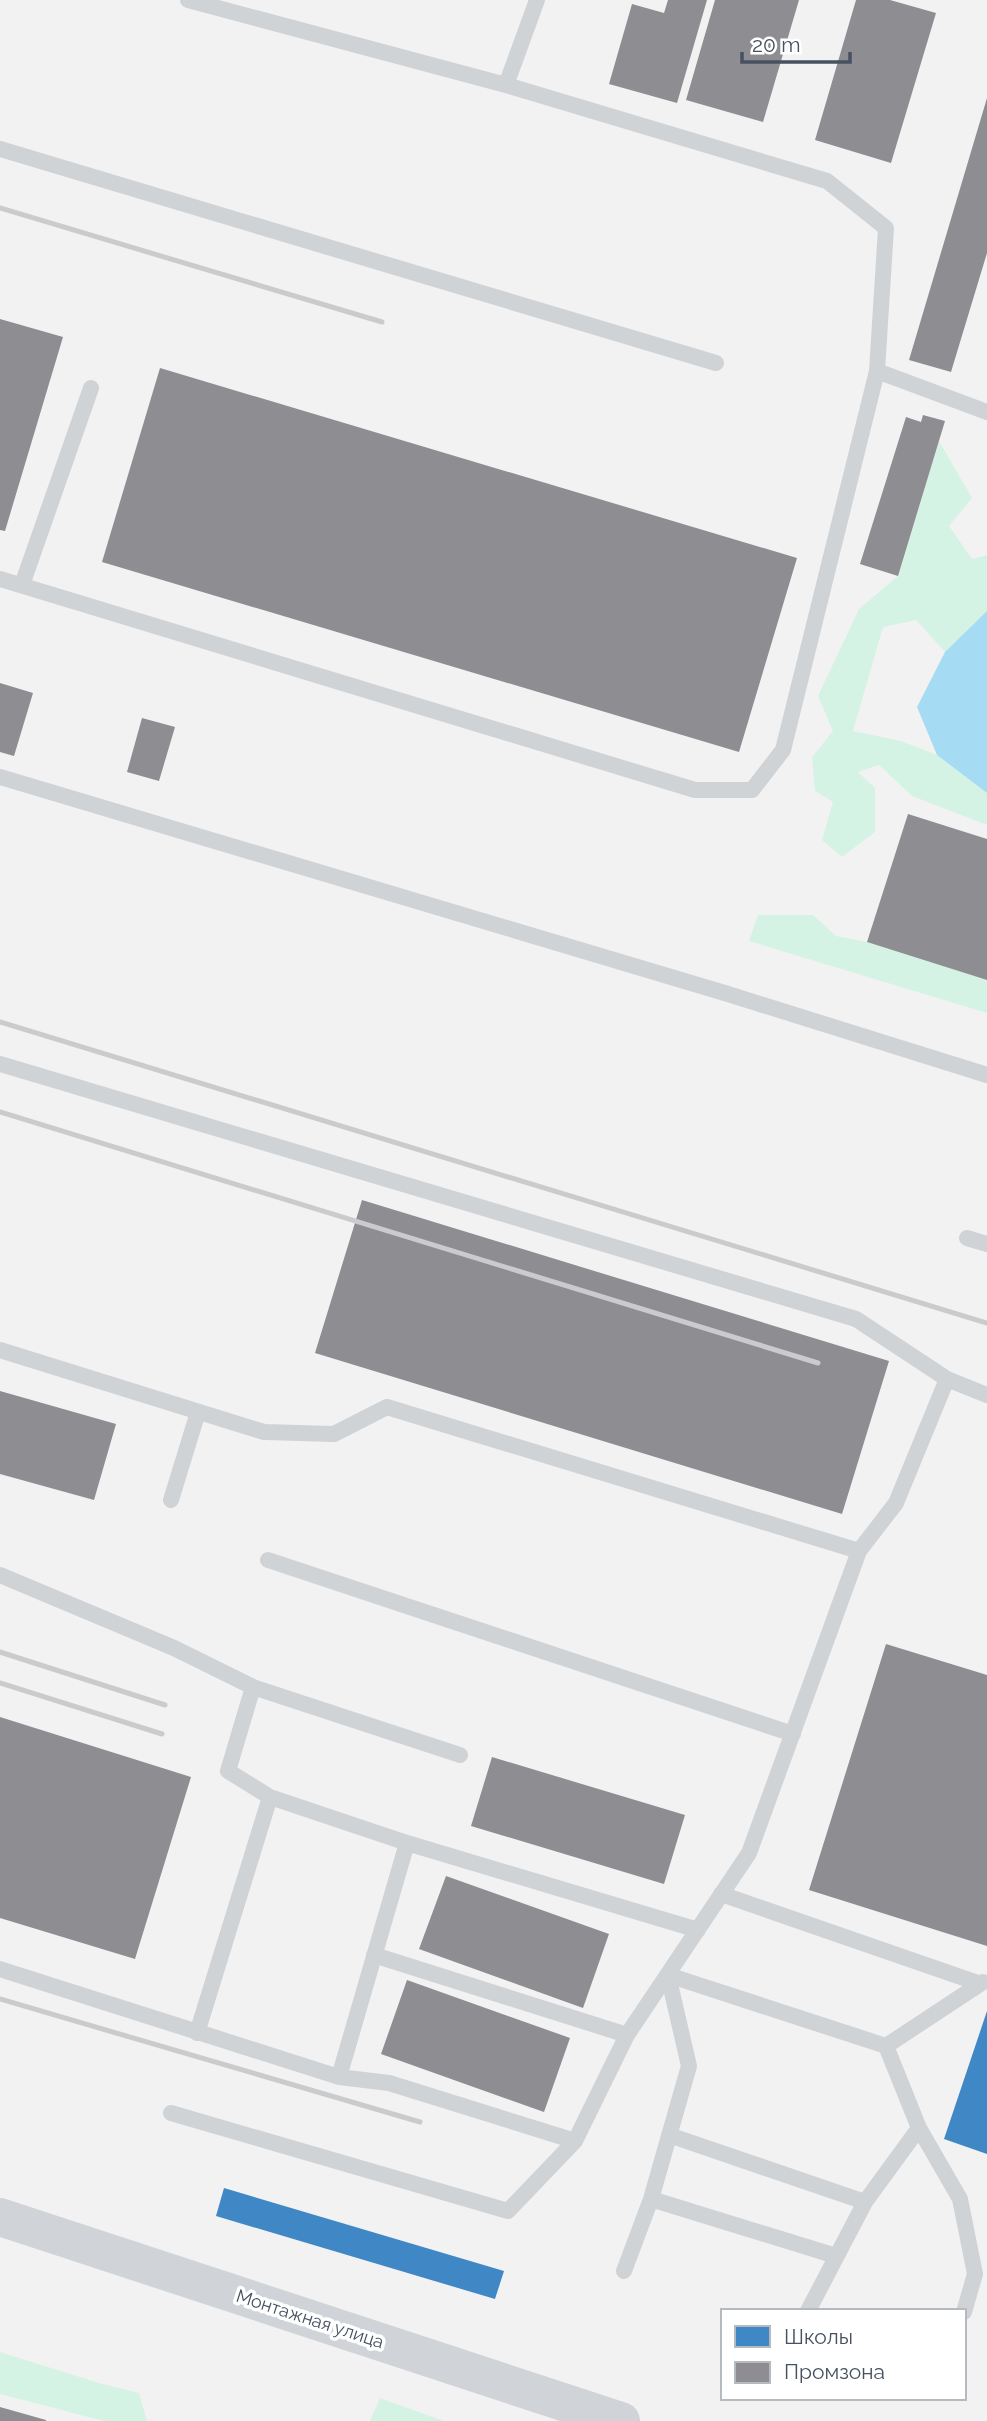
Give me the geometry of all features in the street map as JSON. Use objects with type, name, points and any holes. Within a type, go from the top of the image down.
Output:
[{"type":"street","name":"Монтажная улица","points":[[0,2217],[621,2421]]},
{"type":"lane","points":[[0,579],[695,790],[752,790],[783,750],[877,371],[886,228],[827,181],[506,85],[188,0]]},
{"type":"lane","points":[[506,85],[537,0]]},
{"type":"lane","points":[[0,149],[716,363]]},
{"type":"lane","points":[[877,371],[987,412]]},
{"type":"lane","points":[[23,585],[91,388]]},
{"type":"lane","points":[[0,777],[728,994],[987,1075]]},
{"type":"lane","points":[[0,1064],[856,1319],[947,1379],[987,1395]]},
{"type":"lane","points":[[967,1238],[987,1244]]},
{"type":"lane","points":[[0,1350],[264,1432],[334,1434],[387,1407],[859,1551]]},
{"type":"lane","points":[[172,2113],[508,2211],[575,2141],[627,2035],[749,1853],[859,1551],[896,1503],[947,1379]]},
{"type":"lane","points":[[172,1500],[198,1412]]},
{"type":"lane","points":[[268,1560],[793,1734]]},
{"type":"lane","points":[[0,1575],[174,1648],[253,1687],[460,1755]]},
{"type":"lane","points":[[253,1687],[228,1771],[270,1797],[407,1843],[698,1930]]},
{"type":"lane","points":[[197,2033],[270,1797]]},
{"type":"lane","points":[[338,2077],[407,1843]]},
{"type":"lane","points":[[722,1894],[983,1982]]},
{"type":"lane","points":[[374,1955],[627,2035]]},
{"type":"lane","points":[[0,1969],[338,2077],[388,2083],[575,2141]]},
{"type":"lane","points":[[668,1975],[886,2046]]},
{"type":"lane","points":[[624,2271],[651,2199],[690,2066],[668,1975]]},
{"type":"lane","points":[[886,2046],[983,1982]]},
{"type":"lane","points":[[886,2046],[919,2128],[960,2199],[975,2274],[965,2309]]},
{"type":"lane","points":[[809,2309],[865,2202],[919,2128]]},
{"type":"lane","points":[[668,2135],[865,2202]]},
{"type":"lane","points":[[651,2199],[836,2256]]},
{"type":"green space","points":[[939,441],[972,498],[949,526],[972,559],[987,555],[987,611],[945,652],[916,620],[883,627],[853,731],[901,741],[937,755],[987,793],[987,825],[912,796],[879,765],[858,772],[875,788],[875,832],[842,857],[822,840],[833,802],[815,791],[812,757],[833,731],[818,696],[859,609],[898,576]]},
{"type":"green space","points":[[758,915],[813,915],[836,936],[867,942],[987,980],[987,1013],[749,941]]},
{"type":"green space","points":[[0,2352],[139,2393],[147,2421],[104,2421],[0,2394]]},
{"type":"green space","points":[[380,2398],[444,2421],[370,2421]]},
{"type":"water","points":[[987,611],[987,793],[937,755],[917,707],[945,652]]},
{"type":"building: Школы","points":[[987,2011],[987,2154],[944,2139]]},
{"type":"building: Школы","points":[[224,2188],[504,2271],[495,2299],[216,2216]]},
{"type":"building: Промзона","points":[[668,0],[707,0],[677,103],[609,84],[632,4],[664,13]]},
{"type":"building: Промзона","points":[[715,0],[799,0],[763,122],[686,100]]},
{"type":"building: Промзона","points":[[856,0],[890,0],[936,13],[891,163],[815,140]]},
{"type":"building: Промзона","points":[[987,98],[987,253],[951,372],[909,360]]},
{"type":"building: Промзона","points":[[0,319],[63,337],[5,531],[0,530]]},
{"type":"building: Промзона","points":[[160,368],[797,558],[739,752],[102,562]]},
{"type":"building: Промзона","points":[[923,415],[945,421],[898,576],[860,564],[906,417],[921,422]]},
{"type":"building: Промзона","points":[[0,683],[33,693],[14,756],[0,752]]},
{"type":"building: Промзона","points":[[142,718],[175,727],[159,781],[127,772]]},
{"type":"building: Промзона","points":[[908,814],[987,839],[987,980],[867,942]]},
{"type":"building: Промзона","points":[[362,1200],[889,1361],[842,1514],[315,1353]]},
{"type":"building: Промзона","points":[[0,1391],[116,1424],[94,1500],[0,1474]]},
{"type":"building: Промзона","points":[[886,1644],[987,1675],[987,1946],[809,1890]]},
{"type":"building: Промзона","points":[[0,1717],[191,1777],[135,1959],[0,1918]]},
{"type":"building: Промзона","points":[[492,1757],[685,1815],[664,1884],[471,1826]]},
{"type":"building: Промзона","points":[[446,1876],[609,1934],[583,2008],[419,1949]]},
{"type":"building: Промзона","points":[[407,1980],[570,2038],[544,2112],[381,2054]]},
{"type":"building: Промзона","points":[[0,2407],[46,2420],[46,2421],[0,2421]]},
{"type":"railway","points":[[0,208],[382,322]]},
{"type":"railway","points":[[0,1022],[987,1323]]},
{"type":"railway","points":[[0,1112],[818,1363]]},
{"type":"railway","points":[[0,1652],[165,1705]]},
{"type":"railway","points":[[0,1683],[162,1734]]},
{"type":"railway","points":[[0,1999],[420,2122]]}]
